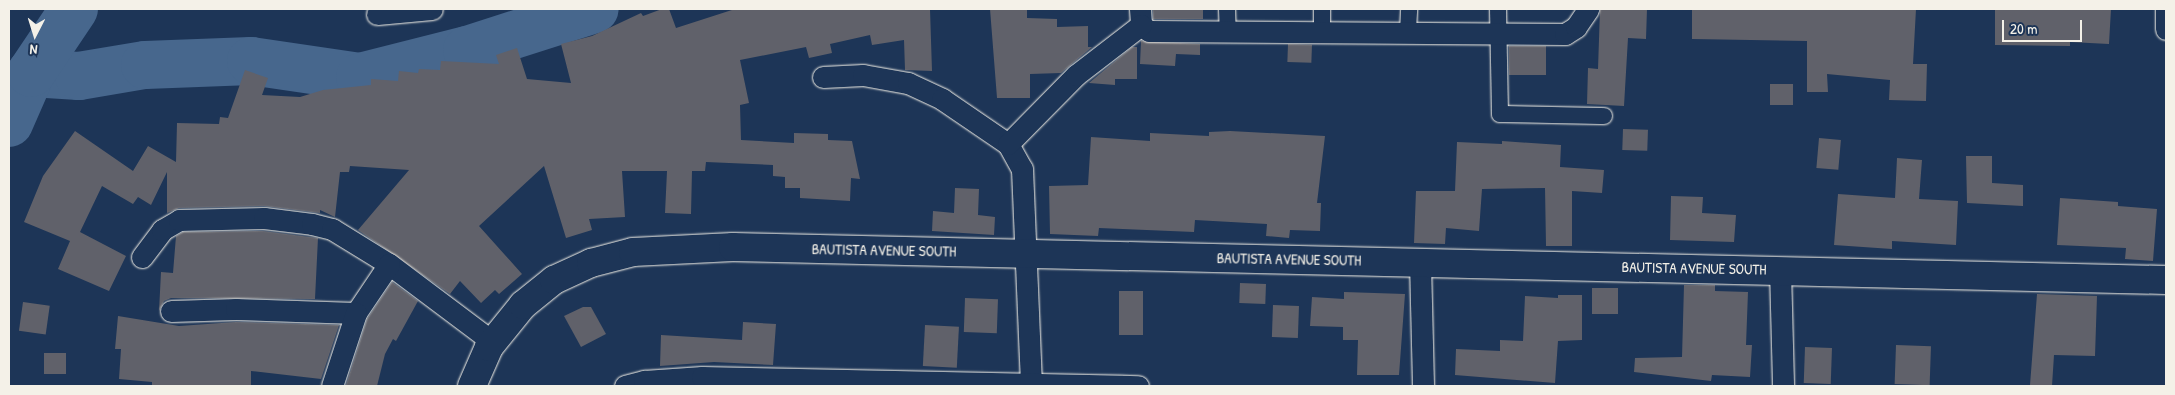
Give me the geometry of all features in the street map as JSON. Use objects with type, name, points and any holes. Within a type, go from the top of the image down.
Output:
[{"type":"street","points":[[377,14],[432,9]]},
{"type":"street","points":[[1227,9],[1228,32]]},
{"type":"street","points":[[1322,9],[1322,32]]},
{"type":"street","points":[[1408,31],[1409,9]]},
{"type":"street","points":[[1498,9],[1500,114],[1604,116]]},
{"type":"street","points":[[1008,144],[1076,75],[1140,17],[1149,31],[1498,31],[1565,34],[1576,27],[1588,9]]},
{"type":"street","points":[[2166,9],[2166,29]]},
{"type":"street","points":[[823,77],[863,75],[908,83],[942,99],[1008,144],[1022,169],[1028,254],[1031,385]]},
{"type":"street","points":[[142,257],[162,230],[179,220],[218,216],[312,224],[332,229],[389,264],[493,342]]},
{"type":"street","name":"BAUTISTA AVENUE SOUTH","points":[[472,386],[493,342],[523,305],[554,280],[591,263],[633,252],[733,247],[1780,269],[2166,280]]},
{"type":"street","points":[[1420,262],[1423,386]]},
{"type":"street","points":[[332,386],[356,313],[389,264]]},
{"type":"street","points":[[1780,269],[1782,386]]},
{"type":"street","points":[[171,311],[236,309],[356,313]]},
{"type":"street","points":[[624,386],[644,381],[702,377],[933,384],[1138,386]]},
{"type":"building","points":[[662,9],[669,9],[676,28],[735,9],[930,9],[932,71],[905,70],[904,40],[872,45],[870,35],[830,44],[832,53],[809,58],[806,47],[740,60],[749,103],[740,105],[741,140],[794,143],[794,133],[828,134],[828,140],[852,141],[860,179],[851,178],[850,201],[800,198],[800,188],[785,188],[785,177],[773,176],[773,165],[706,162],[705,171],[692,171],[691,214],[665,213],[667,171],[622,171],[625,217],[589,219],[592,230],[566,238],[544,166],[479,226],[522,274],[499,294],[495,290],[481,303],[460,281],[450,294],[358,230],[409,170],[350,166],[349,172],[340,172],[335,217],[320,210],[320,213],[264,206],[179,208],[167,213],[167,172],[151,205],[138,197],[133,204],[102,186],[80,232],[126,256],[109,291],[58,269],[70,241],[24,222],[43,176],[75,131],[133,171],[148,146],[176,162],[177,123],[219,124],[220,117],[228,118],[245,70],[268,78],[262,95],[300,97],[323,90],[371,85],[371,79],[398,81],[399,71],[418,73],[419,69],[440,70],[441,61],[499,64],[496,55],[517,48],[527,79],[571,83],[561,44],[592,36],[641,13],[643,16]]},
{"type":"building","points":[[990,9],[1027,9],[1027,18],[1057,19],[1057,27],[1088,26],[1088,47],[1092,47],[1061,73],[1030,74],[1030,98],[997,98]]},
{"type":"building","points":[[1153,9],[1203,9],[1203,19],[1153,19]]},
{"type":"building","points":[[1600,9],[1647,9],[1646,39],[1628,38],[1624,106],[1587,104],[1588,68],[1598,69]]},
{"type":"building","points":[[1692,9],[1916,9],[1913,64],[1927,64],[1926,101],[1889,100],[1890,80],[1827,74],[1828,92],[1807,92],[1807,41],[1692,39]]},
{"type":"building","points":[[1995,9],[2111,9],[2109,44],[2070,42],[2070,46],[1995,45]]},
{"type":"building","points":[[1141,41],[1200,44],[1200,55],[1176,54],[1175,66],[1140,64]]},
{"type":"building","points":[[1288,44],[1312,45],[1311,63],[1287,62]]},
{"type":"building","points":[[1509,46],[1546,46],[1546,75],[1509,75]]},
{"type":"building","points":[[1132,47],[1137,47],[1137,79],[1115,79],[1115,85],[1089,83]]},
{"type":"building","points":[[1770,84],[1793,84],[1793,105],[1770,105]]},
{"type":"building","points":[[1623,129],[1648,130],[1647,151],[1622,150]]},
{"type":"building","points":[[1230,131],[1325,136],[1317,203],[1321,203],[1320,231],[1290,230],[1289,238],[1266,236],[1267,224],[1195,220],[1194,232],[1099,228],[1098,236],[1050,234],[1049,186],[1088,185],[1091,137],[1150,141],[1150,133],[1209,136],[1209,132]]},
{"type":"building","points":[[1819,138],[1841,140],[1838,170],[1816,168]]},
{"type":"building","points":[[1502,141],[1561,145],[1560,167],[1604,170],[1602,193],[1572,191],[1572,246],[1546,246],[1545,188],[1482,189],[1479,231],[1446,228],[1445,244],[1414,243],[1416,191],[1455,191],[1457,142],[1502,144]]},
{"type":"building","points":[[1966,156],[1992,156],[1992,183],[2023,185],[2023,206],[1967,203]]},
{"type":"building","points":[[1897,158],[1922,160],[1919,199],[1958,201],[1956,245],[1892,241],[1892,249],[1834,245],[1838,194],[1895,198]]},
{"type":"building","points":[[955,188],[979,189],[978,215],[995,217],[994,235],[932,231],[933,211],[954,213]]},
{"type":"building","points":[[1671,196],[1703,197],[1702,213],[1736,215],[1734,242],[1670,240]]},
{"type":"building","points":[[2060,198],[2118,202],[2118,206],[2157,209],[2153,261],[2125,259],[2126,248],[2057,245]]},
{"type":"building","points":[[263,231],[318,238],[315,299],[171,298],[164,301],[159,311],[161,272],[173,273],[176,236],[183,232]]},
{"type":"building","points":[[392,282],[418,301],[396,341],[393,339],[385,354],[377,386],[346,385],[367,319]]},
{"type":"building","points":[[1240,283],[1266,284],[1265,304],[1239,303]]},
{"type":"building","points":[[1684,285],[1715,285],[1715,291],[1748,292],[1746,345],[1752,345],[1750,377],[1712,375],[1711,381],[1634,372],[1635,358],[1682,357]]},
{"type":"building","points":[[1592,288],[1618,288],[1618,314],[1592,314]]},
{"type":"building","points":[[1119,291],[1143,291],[1143,335],[1119,335]]},
{"type":"building","points":[[1344,292],[1405,294],[1399,375],[1357,375],[1358,340],[1343,340],[1343,327],[1310,326],[1312,297],[1344,299]]},
{"type":"building","points":[[2037,294],[2097,296],[2095,356],[2054,355],[2052,386],[2030,385]]},
{"type":"building","points":[[1558,295],[1582,295],[1582,340],[1558,341],[1555,383],[1455,375],[1456,349],[1500,351],[1500,340],[1523,341],[1525,296],[1558,298]]},
{"type":"building","points":[[965,298],[998,299],[997,333],[964,332]]},
{"type":"building","points":[[23,302],[50,306],[46,334],[19,331]]},
{"type":"building","points":[[1273,305],[1299,306],[1298,338],[1272,337]]},
{"type":"building","points":[[583,307],[591,307],[606,334],[581,347],[564,316]]},
{"type":"building","points":[[118,316],[179,326],[236,322],[339,325],[321,379],[251,371],[251,386],[152,386],[152,382],[119,379],[121,349],[115,349]]},
{"type":"building","points":[[743,322],[776,324],[773,365],[714,362],[660,366],[661,335],[742,340]]},
{"type":"building","points":[[925,325],[959,327],[957,368],[923,366]]},
{"type":"building","points":[[1896,345],[1931,346],[1930,385],[1895,384]]},
{"type":"building","points":[[1805,347],[1832,348],[1831,384],[1804,383]]},
{"type":"building","points":[[44,353],[66,353],[66,374],[44,374]]},
{"type":"waterway","points":[[9,123],[31,73],[74,9]]},
{"type":"waterway","points":[[31,73],[79,76],[145,65],[251,61],[360,77],[467,50],[595,9]]}]
